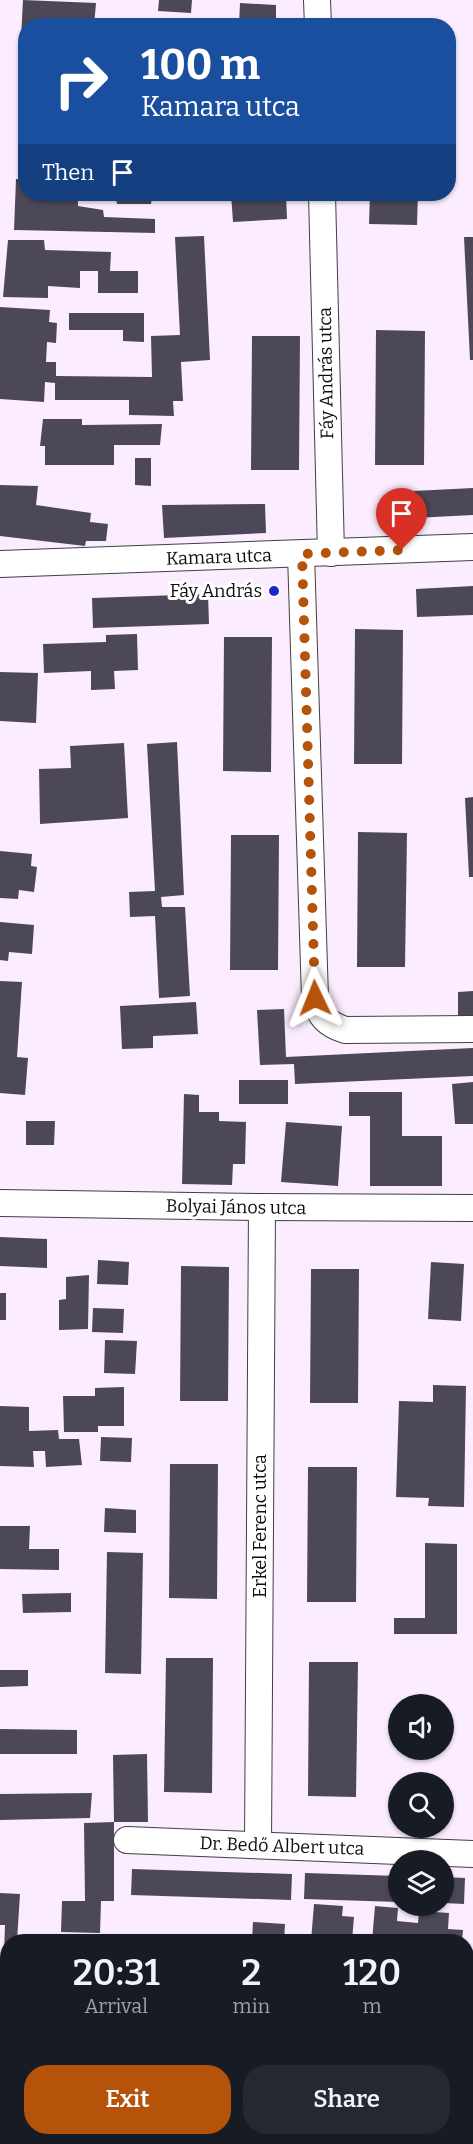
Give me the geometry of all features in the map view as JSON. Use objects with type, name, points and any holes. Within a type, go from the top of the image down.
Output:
[{"type":"street","points":[[317,0],[318,18]]},
{"type":"street","name":"Fáy András utca","points":[[322,201],[331,553]]},
{"type":"street","name":"Kamara utca","points":[[0,564],[473,547]]},
{"type":"street","points":[[302,554],[315,998],[318,1012],[330,1024],[345,1030],[473,1029]]},
{"type":"street","name":"Bolyai János utca","points":[[0,1203],[473,1208]]},
{"type":"street","name":"Erkel Ferenc utca","points":[[258,1845],[262,1207]]},
{"type":"street","name":"Dr. Bedő Albert utca","points":[[127,1840],[473,1854]]},
{"type":"building","points":[[23,0],[96,3],[95,18],[22,18]]},
{"type":"building","points":[[159,0],[192,0],[191,13],[158,11]]},
{"type":"building","points":[[240,3],[276,5],[276,18],[239,18]]},
{"type":"building","points":[[16,179],[18,179],[18,201],[78,201],[78,206],[103,210],[104,217],[155,219],[155,233],[14,230]]},
{"type":"building","points":[[116,201],[151,201],[151,204],[117,204]]},
{"type":"building","points":[[232,201],[286,201],[287,219],[233,222]]},
{"type":"building","points":[[370,201],[418,201],[417,225],[369,224]]},
{"type":"building","points":[[204,236],[210,360],[181,362],[183,401],[173,401],[174,416],[129,415],[129,400],[55,400],[55,383],[45,382],[44,402],[0,399],[0,307],[50,310],[49,322],[57,323],[56,343],[47,342],[46,362],[56,362],[56,376],[152,377],[151,336],[180,335],[175,237]]},
{"type":"building","points":[[464,237],[473,237],[473,360],[470,360]]},
{"type":"building","points":[[8,240],[44,240],[45,250],[111,252],[110,271],[138,271],[138,293],[98,293],[98,271],[80,271],[80,288],[48,286],[48,298],[3,297]]},
{"type":"building","points":[[69,313],[144,313],[144,342],[123,341],[123,330],[69,330]]},
{"type":"building","points":[[376,330],[425,331],[424,465],[375,465]]},
{"type":"building","points":[[252,336],[300,336],[299,470],[251,470]]},
{"type":"building","points":[[43,419],[82,419],[82,425],[162,424],[160,445],[114,445],[114,465],[45,465],[45,446],[40,446]]},
{"type":"building","points":[[135,458],[151,458],[151,486],[135,485]]},
{"type":"building","points":[[0,485],[38,486],[36,505],[91,513],[90,522],[108,524],[106,541],[86,541],[85,546],[0,536]]},
{"type":"building","points":[[473,488],[473,515],[414,518],[413,491]]},
{"type":"building","points":[[265,504],[266,533],[164,538],[162,505]]},
{"type":"building","points":[[473,586],[473,615],[417,617],[416,589]]},
{"type":"building","points":[[208,594],[209,624],[93,628],[92,598]]},
{"type":"building","points":[[355,629],[403,630],[402,764],[354,764]]},
{"type":"building","points":[[137,634],[138,670],[114,671],[115,689],[91,690],[91,671],[44,673],[43,644],[106,642],[106,635]]},
{"type":"building","points":[[224,637],[272,637],[271,772],[223,771]]},
{"type":"building","points":[[0,672],[38,673],[36,723],[0,721]]},
{"type":"building","points":[[177,742],[184,895],[161,897],[162,907],[185,907],[190,996],[159,998],[155,916],[130,917],[129,892],[155,891],[147,744]]},
{"type":"building","points":[[124,743],[128,818],[40,824],[39,769],[71,768],[70,746]]},
{"type":"building","points":[[473,797],[473,877],[469,877],[465,798]]},
{"type":"building","points":[[358,832],[407,833],[405,967],[357,967]]},
{"type":"building","points":[[231,835],[279,835],[278,970],[230,970]]},
{"type":"building","points":[[0,851],[32,854],[31,866],[37,867],[34,892],[19,890],[18,899],[0,898]]},
{"type":"building","points":[[0,922],[34,925],[32,954],[9,952],[8,961],[0,960]]},
{"type":"building","points":[[0,981],[22,982],[17,1057],[28,1058],[25,1095],[0,1093]]},
{"type":"building","points":[[473,991],[473,1016],[458,1016],[458,992]]},
{"type":"building","points":[[196,1002],[198,1034],[153,1036],[153,1048],[122,1049],[120,1006]]},
{"type":"building","points":[[284,1009],[286,1057],[473,1048],[473,1076],[295,1084],[294,1064],[260,1065],[257,1010]]},
{"type":"building","points":[[239,1080],[288,1080],[288,1104],[239,1104]]},
{"type":"building","points":[[473,1082],[473,1124],[455,1124],[452,1084]]},
{"type":"building","points":[[349,1092],[402,1092],[402,1136],[442,1136],[442,1186],[370,1186],[370,1116],[349,1116]]},
{"type":"building","points":[[184,1094],[199,1095],[199,1112],[219,1112],[219,1121],[246,1122],[245,1164],[233,1164],[232,1185],[182,1184]]},
{"type":"building","points":[[26,1121],[55,1121],[54,1145],[26,1145]]},
{"type":"building","points":[[286,1122],[342,1126],[338,1186],[281,1182]]},
{"type":"building","points":[[0,1237],[47,1239],[47,1268],[0,1266]]},
{"type":"building","points":[[98,1260],[129,1262],[128,1285],[97,1284]]},
{"type":"building","points":[[431,1262],[464,1264],[461,1321],[428,1319]]},
{"type":"building","points":[[181,1266],[229,1267],[228,1401],[180,1401]]},
{"type":"building","points":[[311,1269],[359,1269],[358,1403],[310,1403]]},
{"type":"building","points":[[89,1275],[88,1329],[59,1330],[59,1300],[66,1299],[66,1277]]},
{"type":"building","points":[[0,1293],[6,1293],[6,1320],[0,1320]]},
{"type":"building","points":[[93,1308],[124,1309],[123,1333],[92,1332]]},
{"type":"building","points":[[105,1340],[137,1341],[135,1374],[104,1373]]},
{"type":"building","points":[[433,1385],[466,1386],[464,1507],[428,1506],[429,1498],[396,1497],[399,1401],[433,1402]]},
{"type":"building","points":[[124,1387],[124,1426],[98,1426],[98,1432],[64,1432],[63,1396],[95,1396],[95,1388]]},
{"type":"building","points":[[0,1406],[29,1407],[29,1431],[58,1430],[59,1439],[79,1439],[82,1465],[46,1467],[45,1451],[33,1451],[34,1467],[0,1466]]},
{"type":"building","points":[[101,1437],[132,1438],[131,1462],[100,1461]]},
{"type":"building","points":[[170,1464],[218,1464],[217,1599],[169,1598]]},
{"type":"building","points":[[308,1467],[357,1467],[356,1602],[307,1602]]},
{"type":"building","points":[[105,1508],[136,1510],[136,1533],[104,1532]]},
{"type":"building","points":[[0,1526],[30,1526],[29,1549],[59,1549],[59,1570],[0,1569]]},
{"type":"building","points":[[425,1543],[457,1544],[457,1634],[394,1634],[394,1618],[425,1618]]},
{"type":"building","points":[[107,1552],[143,1553],[141,1674],[105,1673]]},
{"type":"building","points":[[71,1593],[71,1612],[23,1613],[22,1594]]},
{"type":"building","points":[[166,1658],[213,1658],[212,1793],[164,1792]]},
{"type":"building","points":[[309,1662],[358,1662],[356,1797],[308,1796]]},
{"type":"building","points":[[0,1670],[28,1670],[28,1686],[0,1687]]},
{"type":"building","points":[[0,1729],[77,1730],[77,1754],[0,1754]]},
{"type":"building","points":[[147,1754],[148,1822],[114,1822],[113,1755]]},
{"type":"building","points":[[92,1793],[90,1818],[0,1820],[0,1794]]},
{"type":"building","points":[[114,1822],[114,1901],[101,1901],[100,1933],[61,1932],[62,1901],[85,1901],[84,1823]]},
{"type":"building","points":[[132,1869],[292,1874],[291,1900],[131,1895]]},
{"type":"building","points":[[305,1873],[388,1876],[388,1902],[304,1899]]},
{"type":"building","points":[[454,1877],[465,1878],[464,1904],[454,1904]]},
{"type":"building","points":[[0,1893],[20,1894],[17,1934],[5,1934],[5,1925],[0,1925]]},
{"type":"building","points":[[314,1904],[343,1906],[342,1916],[354,1917],[353,1934],[312,1934]]},
{"type":"building","points":[[375,1906],[388,1907],[388,1916],[397,1916],[397,1921],[418,1923],[419,1916],[449,1916],[448,1929],[463,1930],[463,1934],[373,1934]]},
{"type":"building","points":[[253,1922],[285,1924],[284,1934],[252,1934]]},
{"type":"place","name":"Fáy András","points":[[274,591]]},
{"type":"route","points":[[315,998],[302,554],[402,550]]}]
